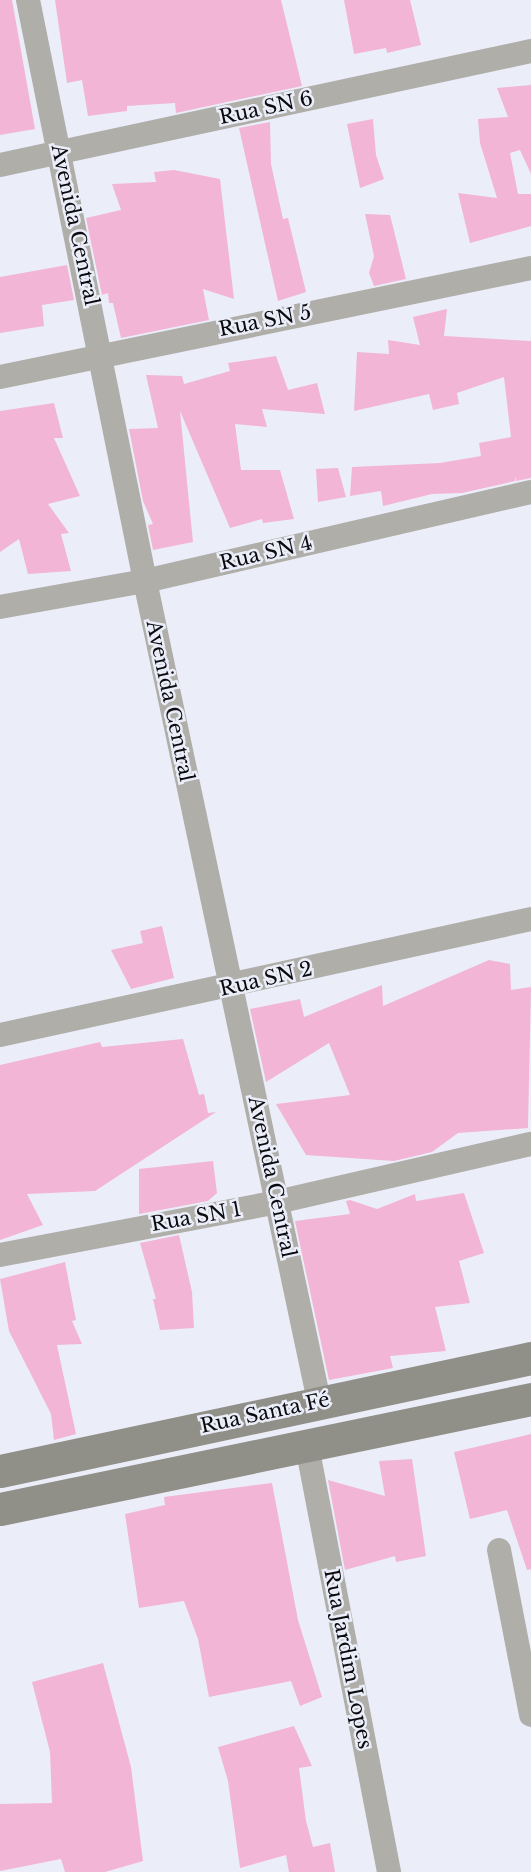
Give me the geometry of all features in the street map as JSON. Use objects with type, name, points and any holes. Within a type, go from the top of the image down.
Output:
[{"type":"street","name":"Avenida Central","points":[[28,0],[145,581],[319,1401]]},
{"type":"street","name":"Rua SN 6","points":[[0,165],[531,51]]},
{"type":"street","name":"Rua SN 5","points":[[0,377],[101,354],[531,268]]},
{"type":"street","name":"Rua SN 4","points":[[0,607],[145,581],[531,492]]},
{"type":"street","name":"Rua SN 2","points":[[0,1035],[231,987],[531,919]]},
{"type":"street","name":"Rua SN 1","points":[[0,1256],[277,1202],[531,1144]]},
{"type":"street","name":"Rua Santa Fé","points":[[0,1471],[319,1401],[531,1358]]},
{"type":"street","name":"Rua Santa Fé","points":[[1,1501],[308,1446],[531,1399]]},
{"type":"street","name":"Rua Jardim Lopes","points":[[308,1446],[389,1872]]},
{"type":"street","points":[[499,1550],[531,1715]]},
{"type":"building","points":[[0,0],[12,0],[35,129],[0,135]]},
{"type":"building","points":[[55,0],[281,0],[302,86],[176,113],[175,103],[127,106],[127,111],[88,116],[82,80],[67,83]]},
{"type":"building","points":[[344,0],[410,0],[421,45],[387,53],[386,48],[354,54]]},
{"type":"building","points":[[531,85],[531,174],[520,150],[510,153],[518,194],[531,194],[531,226],[470,243],[458,193],[497,198],[480,143],[478,119],[508,117],[497,88]]},
{"type":"building","points":[[373,119],[376,155],[384,179],[360,188],[347,124]]},
{"type":"building","points":[[270,122],[271,164],[283,219],[288,218],[306,292],[278,301],[239,128]]},
{"type":"building","points":[[174,170],[220,179],[234,299],[203,289],[209,320],[121,338],[113,303],[109,303],[108,293],[102,295],[86,218],[121,210],[112,184],[156,182],[154,172]]},
{"type":"building","points":[[365,214],[390,215],[406,279],[374,286],[369,273],[374,256]]},
{"type":"building","points":[[67,265],[74,300],[42,305],[44,326],[0,333],[0,277]]},
{"type":"building","points":[[447,309],[444,336],[531,341],[531,478],[516,481],[516,476],[515,481],[462,493],[432,494],[383,506],[381,491],[350,496],[352,467],[440,463],[481,456],[479,443],[511,437],[504,377],[457,393],[459,404],[433,410],[429,394],[354,411],[357,352],[389,354],[388,340],[420,345],[413,317]]},
{"type":"building","points":[[276,356],[288,390],[317,383],[325,414],[262,409],[267,427],[235,424],[241,470],[280,470],[294,519],[263,523],[262,519],[230,528],[180,411],[193,542],[153,550],[148,525],[153,524],[143,501],[129,429],[158,428],[146,375],[182,376],[184,384],[230,371],[228,363]]},
{"type":"building","points":[[54,403],[63,438],[54,438],[80,496],[48,504],[69,533],[61,534],[71,571],[28,574],[19,539],[0,552],[0,411]]},
{"type":"building","points":[[338,468],[346,497],[318,502],[316,469]]},
{"type":"building","points":[[162,926],[174,978],[131,989],[111,950],[143,943],[140,931]]},
{"type":"building","points":[[489,960],[510,964],[511,990],[531,987],[528,1128],[458,1133],[432,1152],[394,1161],[306,1155],[276,1104],[350,1095],[329,1043],[266,1082],[250,1009],[300,999],[304,1017],[382,985],[383,1006]]},
{"type":"building","points":[[183,1039],[199,1095],[204,1094],[208,1113],[216,1112],[95,1191],[27,1194],[43,1225],[0,1240],[0,1065],[100,1042],[102,1047]]},
{"type":"building","points":[[213,1161],[217,1193],[208,1201],[139,1214],[139,1169]]},
{"type":"building","points":[[464,1193],[484,1253],[459,1261],[470,1303],[435,1307],[446,1351],[390,1356],[393,1368],[329,1380],[295,1221],[350,1214],[346,1201],[350,1200],[377,1209],[415,1194],[416,1201]]},
{"type":"building","points":[[179,1235],[192,1292],[194,1328],[160,1330],[153,1299],[156,1299],[140,1243]]},
{"type":"building","points":[[65,1262],[76,1320],[72,1321],[82,1344],[57,1345],[76,1434],[54,1440],[51,1414],[9,1331],[0,1279]]},
{"type":"building","points":[[531,1434],[531,1569],[527,1570],[507,1510],[470,1519],[454,1452]]},
{"type":"building","points":[[412,1459],[426,1556],[396,1562],[395,1556],[345,1570],[328,1480],[385,1496],[379,1461]]},
{"type":"building","points":[[272,1483],[298,1620],[322,1697],[300,1706],[291,1681],[209,1697],[198,1639],[184,1601],[139,1608],[125,1514],[165,1505],[164,1497]]},
{"type":"building","points":[[103,1663],[131,1767],[143,1861],[105,1872],[65,1872],[61,1859],[0,1871],[0,1804],[52,1803],[50,1752],[32,1682]]},
{"type":"building","points":[[294,1726],[312,1766],[299,1768],[306,1821],[313,1847],[330,1843],[335,1872],[289,1872],[286,1855],[240,1868],[228,1781],[218,1747]]}]
